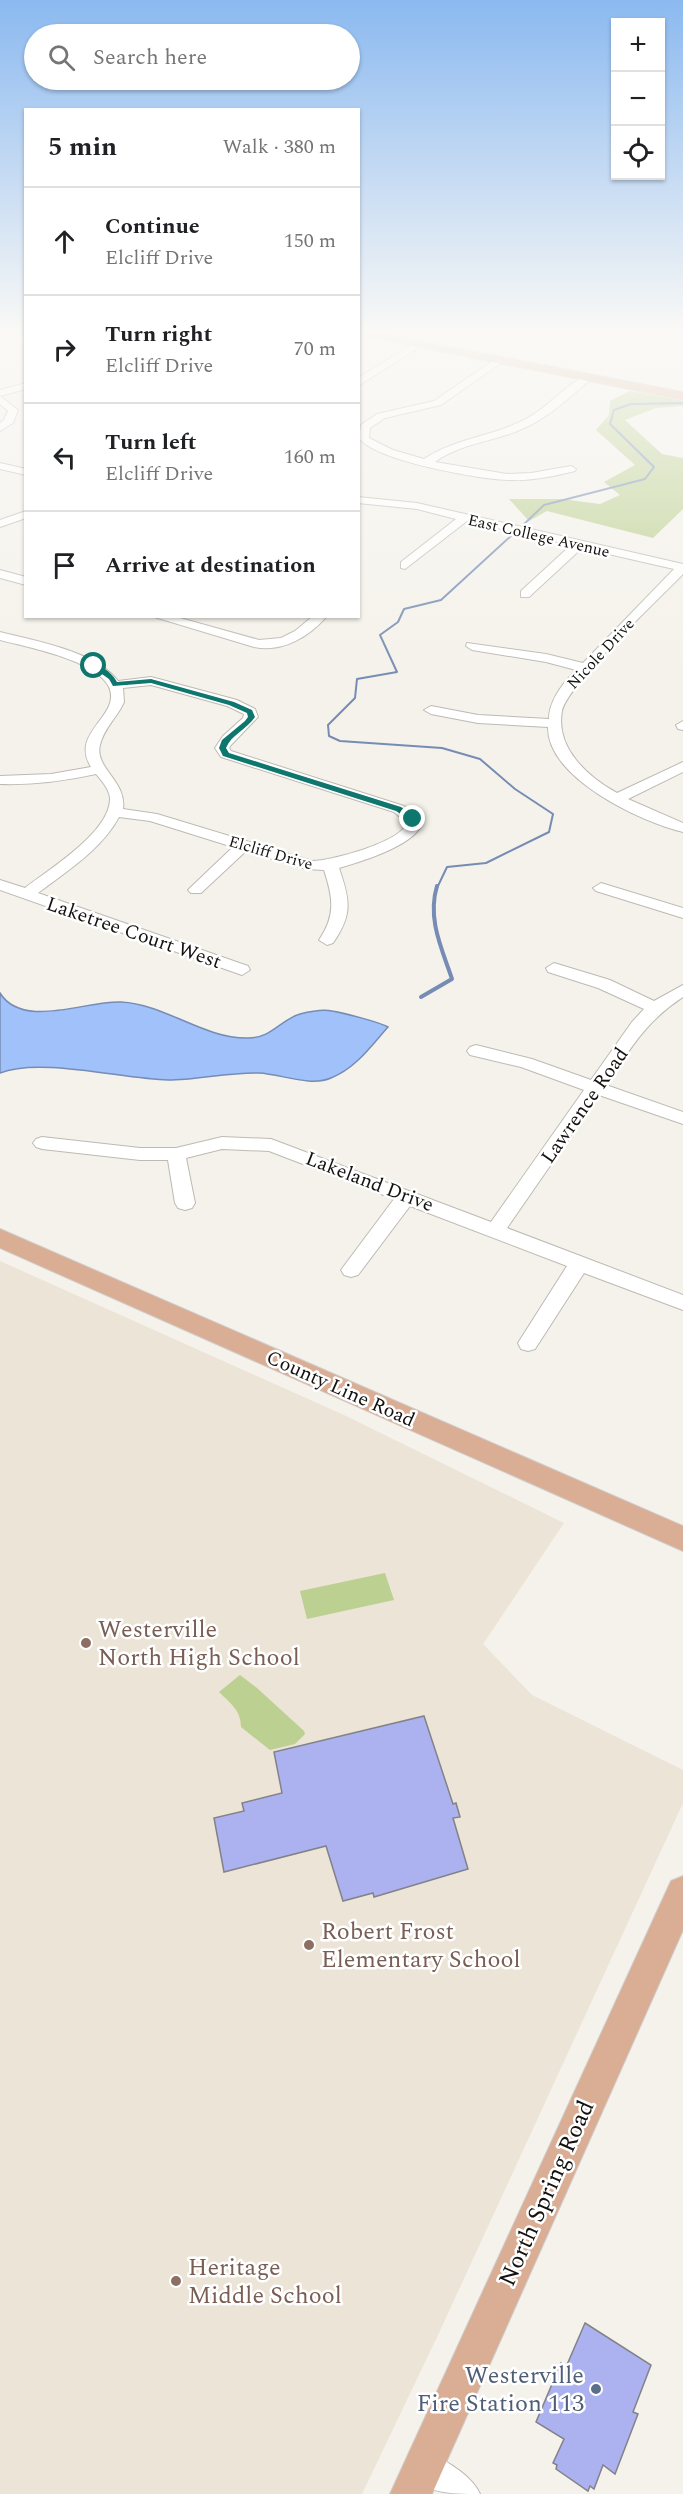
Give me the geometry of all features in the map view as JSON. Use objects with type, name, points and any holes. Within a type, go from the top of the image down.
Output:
[{"type":"main road","name":"County Line Road","points":[[0,1238],[683,1539]]},
{"type":"main road","name":"North Spring Road","points":[[417,2481],[683,1892]]},
{"type":"street","points":[[371,445],[387,453],[504,477],[530,476],[571,469]]},
{"type":"street","points":[[427,462],[441,451],[455,445]]},
{"type":"street","points":[[0,466],[24,472]]},
{"type":"street","name":"East College Avenue","points":[[360,500],[400,503],[682,568]]},
{"type":"street","points":[[0,524],[22,518]]},
{"type":"street","points":[[405,565],[465,518]]},
{"type":"street","points":[[525,594],[579,544]]},
{"type":"street","name":"Nicole Drive","points":[[554,723],[563,692],[682,568]]},
{"type":"street","points":[[0,574],[24,580]]},
{"type":"street","points":[[163,618],[259,644],[287,643],[319,618]]},
{"type":"street","points":[[0,636],[88,663],[112,678],[119,691],[117,704],[98,732],[92,747],[93,757],[117,796],[115,812],[108,825],[94,839],[26,895]]},
{"type":"street","points":[[472,646],[546,658],[585,668]]},
{"type":"street","name":"Elcliff Drive","points":[[115,685],[151,681],[232,704],[250,712],[251,717],[225,742],[222,748],[226,754],[399,809],[413,819],[414,825],[410,833],[402,838],[330,865],[311,866],[152,817],[115,812]]},
{"type":"street","points":[[432,710],[478,719],[554,723],[557,740],[575,768],[615,800],[643,814],[683,828]]},
{"type":"street","points":[[615,800],[683,766]]},
{"type":"street","points":[[0,780],[25,781],[68,777],[100,769]]},
{"type":"street","points":[[196,890],[243,846]]},
{"type":"street","points":[[327,940],[336,928],[342,908],[330,865]]},
{"type":"street","name":"Laketree Court West","points":[[0,885],[242,970]]},
{"type":"street","points":[[601,888],[683,913]]},
{"type":"street","points":[[554,968],[604,984],[655,1008]]},
{"type":"street","name":"Lawrence Road","points":[[495,1230],[638,1026],[655,1008],[683,990]]},
{"type":"street","points":[[476,1051],[509,1058],[683,1118]]},
{"type":"street","name":"Lakeland Drive","points":[[42,1143],[140,1154],[177,1154],[222,1143],[271,1145],[683,1303]]},
{"type":"street","points":[[177,1154],[185,1203]]},
{"type":"street","points":[[351,1270],[407,1196]]},
{"type":"street","points":[[528,1343],[580,1263]]},
{"type":"street","points":[[417,2481],[463,2494]]},
{"type":"shaded area","name":"Robert Frost Elementary School","points":[[0,1261],[346,1416],[564,1523],[483,1644],[532,1695],[683,1770],[683,1803],[438,2335],[362,2494],[0,2494]]},
{"type":"green space","points":[[613,445],[653,445],[662,454],[683,458],[683,509],[653,538],[547,511],[529,521],[509,499],[562,499],[600,504],[620,495],[604,482],[635,465]]},
{"type":"green space","points":[[385,1573],[394,1600],[307,1619],[300,1591]]},
{"type":"green space","points":[[240,1675],[304,1731],[305,1734],[295,1744],[270,1750],[241,1727],[237,1711],[219,1692]]},
{"type":"water","points":[[0,993],[10,1004],[24,1010],[39,1012],[107,1003],[137,1004],[200,1028],[232,1037],[256,1037],[270,1032],[303,1013],[328,1010],[388,1027],[356,1062],[340,1074],[323,1080],[305,1081],[259,1073],[168,1080],[37,1067],[0,1073]]},
{"type":"building","name":"Robert Frost Elementary School","points":[[424,1716],[453,1804],[456,1803],[460,1817],[453,1818],[468,1869],[374,1897],[373,1893],[343,1901],[326,1846],[224,1872],[214,1818],[244,1811],[242,1803],[282,1793],[274,1752]]},
{"type":"building","name":"Westerville Fire Station 113","points":[[585,2323],[651,2365],[633,2412],[638,2414],[615,2474],[603,2465],[594,2489],[590,2486],[588,2491],[556,2469],[557,2465],[553,2463],[564,2439],[536,2422],[561,2363],[566,2367]]},
{"type":"waterway","points":[[521,527],[544,505],[645,479],[654,467],[632,445]]},
{"type":"waterway","points":[[437,888],[447,867],[486,863],[549,832],[553,814],[515,789],[480,759],[442,748],[340,741],[329,736],[328,725],[355,698],[357,679],[397,672],[380,635],[398,622],[404,609],[441,600],[513,534]]},
{"type":"waterway","points":[[421,997],[452,979],[435,922],[434,898],[437,886]]},
{"type":"place","name":"Westerville North High School","points":[[86,1643]]},
{"type":"place","name":"Robert Frost Elementary School","points":[[309,1945]]},
{"type":"place","name":"Heritage Middle School","points":[[176,2281]]},
{"type":"place","name":"Westerville Fire Station 113","points":[[596,2389]]},
{"type":"route","points":[[94,666],[112,678],[115,685],[151,681],[232,704],[250,712],[251,717],[248,723],[225,742],[222,748],[226,754],[235,759],[399,809],[408,813],[413,819]]}]
